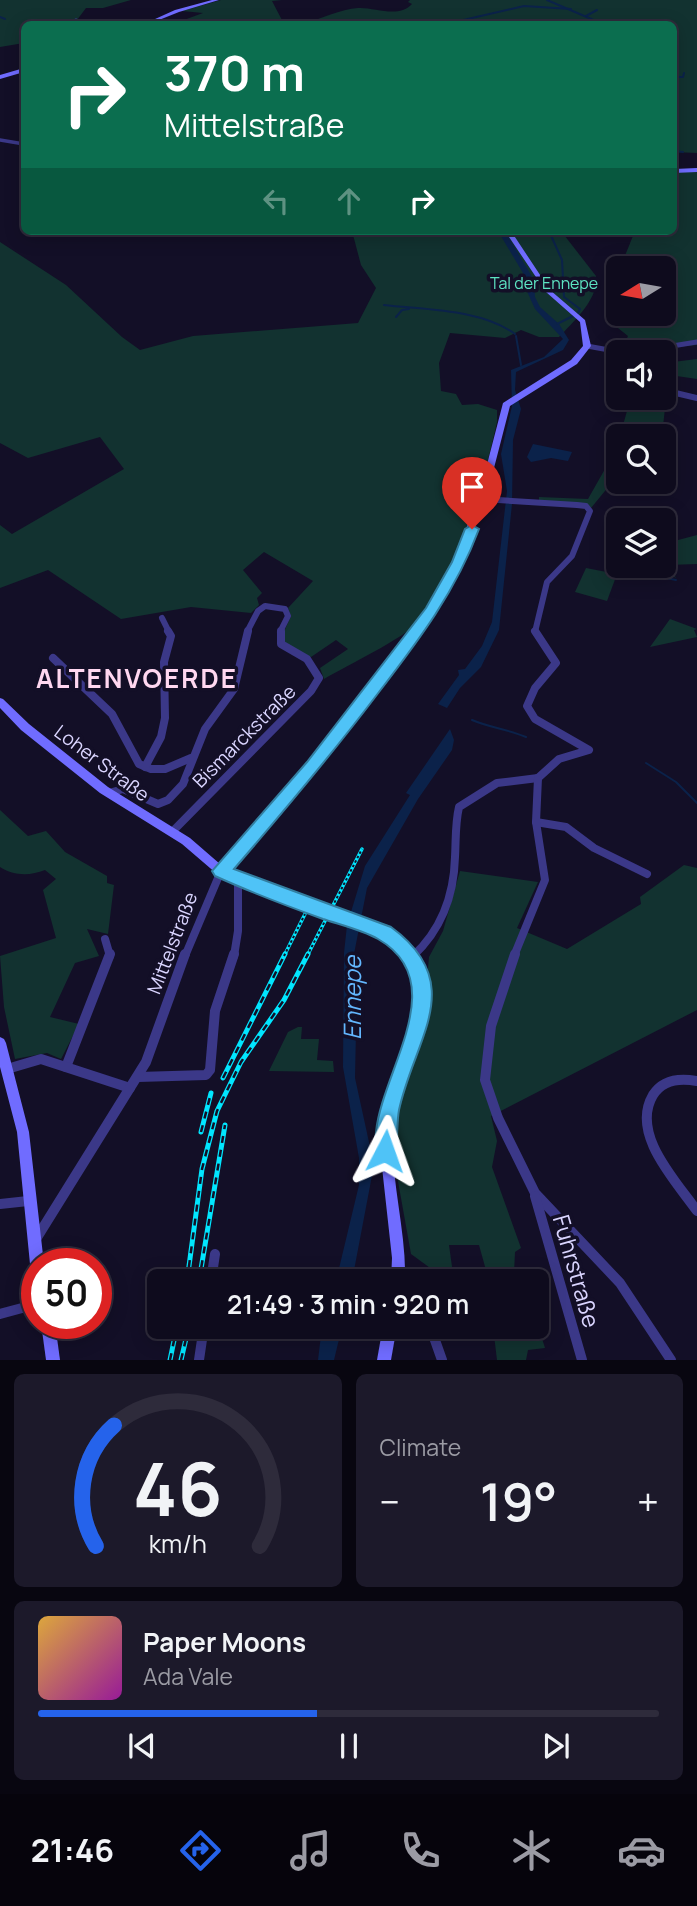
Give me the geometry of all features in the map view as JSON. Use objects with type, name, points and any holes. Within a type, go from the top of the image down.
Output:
[{"type":"street","points":[[153,21],[217,0]]},
{"type":"street","points":[[0,76],[21,70]]},
{"type":"street","points":[[0,140],[21,144]]},
{"type":"street","points":[[677,171],[697,170]]},
{"type":"street","points":[[511,235],[548,291],[578,314],[587,346],[606,349]]},
{"type":"street","points":[[676,346],[697,342]]},
{"type":"street","name":"Mittelstraße","points":[[33,1242],[72,1185],[138,1077],[160,1029],[207,897],[221,871],[313,766],[432,611],[459,562],[482,499],[504,411],[510,401],[574,362],[587,346]]},
{"type":"street","points":[[676,393],[697,398]]},
{"type":"street","points":[[399,1269],[385,1140],[388,1110],[422,1012],[424,990],[412,957],[438,932],[455,862],[453,831],[459,807],[497,783],[538,778],[559,759],[589,750],[535,719],[527,706],[535,688],[556,663],[554,655],[537,639],[535,631],[547,582],[572,556],[590,511],[586,506],[578,505],[482,499]]},
{"type":"street","name":"Bismarckstraße","points":[[172,832],[311,691],[319,678],[307,659],[281,644],[280,632],[288,617],[285,609],[270,605],[256,610],[249,622],[245,652],[233,691],[206,727],[191,758]]},
{"type":"street","points":[[145,767],[161,737],[165,718],[164,662],[171,636],[162,618]]},
{"type":"street","points":[[53,658],[112,715],[135,760],[145,767],[165,769],[191,758]]},
{"type":"street","name":"Loher Straße","points":[[0,702],[25,727],[109,793],[172,832],[221,871],[238,880],[393,937],[412,957]]},
{"type":"street","points":[[109,793],[123,789],[153,804],[166,802],[183,785],[191,758]]},
{"type":"street","points":[[538,778],[536,822],[545,880],[501,988],[491,1026],[485,1080],[498,1118],[534,1193],[620,1283],[671,1360]]},
{"type":"street","points":[[536,822],[566,827],[594,848],[648,874]]},
{"type":"street","points":[[138,1077],[206,1075],[210,1070],[215,1011],[233,959],[238,931],[238,880]]},
{"type":"street","points":[[66,1067],[111,958],[105,939]]},
{"type":"street","points":[[1,1048],[23,1132],[34,1248]]},
{"type":"street","points":[[7,1069],[41,1059],[130,1088]]},
{"type":"street","points":[[697,1081],[682,1079],[661,1085],[648,1101],[645,1112],[653,1146],[697,1210]]},
{"type":"street","name":"Fuhrstraße","points":[[534,1193],[582,1360]]},
{"type":"street","points":[[0,1204],[28,1201]]},
{"type":"street","points":[[213,1269],[215,1254]]},
{"type":"street","points":[[0,1314],[21,1308]]},
{"type":"street","points":[[50,1339],[53,1360]]},
{"type":"street","points":[[198,1360],[202,1339]]},
{"type":"street","points":[[384,1360],[388,1339]]},
{"type":"street","points":[[435,1339],[442,1360]]},
{"type":"green space","points":[[0,0],[131,0],[103,8],[86,8],[76,21],[21,21],[21,44],[0,47]]},
{"type":"green space","points":[[221,0],[282,0],[272,1],[282,21],[181,21],[203,13],[182,11]]},
{"type":"green space","points":[[697,0],[697,153],[677,152],[677,21],[312,21],[351,9],[400,11],[412,4],[408,2]]},
{"type":"green space","points":[[677,171],[697,171],[697,345],[676,347],[676,340],[626,340],[628,336],[616,326],[676,326],[676,256],[625,256],[633,235],[677,235]]},
{"type":"green space","name":"Tal der Ennepe","points":[[353,235],[564,235],[596,276],[596,285],[589,301],[559,337],[539,337],[521,330],[505,338],[450,333],[439,363],[441,391],[456,394],[462,405],[478,404],[497,410],[497,422],[478,498],[458,556],[447,583],[421,621],[388,644],[324,679],[320,668],[348,649],[336,640],[311,657],[283,643],[282,636],[291,616],[288,608],[313,581],[264,552],[243,570],[262,593],[257,598],[259,605],[251,613],[191,607],[121,619],[48,570],[0,588],[0,525],[12,534],[124,469],[100,437],[28,458],[0,443],[0,242],[66,285],[122,337],[140,350],[193,336],[358,323],[376,288],[361,265]]},
{"type":"green space","points":[[697,359],[697,379],[676,376],[676,362]]},
{"type":"green space","points":[[665,410],[663,424],[623,424],[627,411]]},
{"type":"green space","points":[[606,467],[606,490],[591,508],[539,502],[539,497],[588,499]]},
{"type":"green space","points":[[697,535],[697,564],[676,565],[676,541]]},
{"type":"green space","points":[[586,568],[606,572],[606,578],[616,578],[607,601],[575,592]]},
{"type":"green space","points":[[670,619],[697,629],[694,630],[697,637],[650,647]]},
{"type":"green space","points":[[0,810],[28,836],[46,831],[65,852],[107,876],[107,883],[114,885],[108,934],[87,929],[99,956],[75,963],[50,1017],[79,1024],[61,1059],[47,1053],[15,1059],[4,1007],[0,956],[56,938],[43,890],[56,879],[45,870],[22,874],[0,867]]},
{"type":"green space","points":[[684,865],[697,868],[697,1010],[491,1116],[497,1141],[492,1167],[521,1248],[515,1252],[514,1269],[486,1269],[479,1245],[449,1245],[452,1269],[432,1269],[411,1254],[394,1159],[392,1128],[431,1001],[427,979],[429,957],[443,931],[460,871],[538,882],[517,928],[567,949],[641,904],[640,897]]},
{"type":"green space","points":[[302,1027],[301,1039],[319,1039],[317,1060],[333,1061],[334,1072],[269,1071],[288,1032]]},
{"type":"green space","points":[[494,1339],[542,1339],[545,1348],[528,1350],[526,1360],[497,1360]]},
{"type":"water","points":[[500,235],[507,235],[534,280],[535,297],[540,307],[559,324],[569,340],[563,350],[516,372],[515,390],[521,409],[513,440],[512,504],[499,630],[481,667],[460,688],[447,708],[438,704],[459,675],[458,670],[465,669],[482,646],[492,622],[507,491],[501,454],[512,406],[511,370],[544,357],[563,339],[535,309],[521,278],[523,273]]},
{"type":"water","points":[[533,444],[572,452],[568,461],[551,458],[531,462],[527,457]]},
{"type":"water","name":"Ennepe","points":[[450,729],[454,740],[452,750],[418,799],[367,888],[352,975],[357,984],[355,1078],[374,1165],[354,1269],[339,1269],[359,1185],[359,1158],[343,1067],[344,953],[347,925],[365,866],[410,795],[406,793]]},
{"type":"water","points":[[321,1339],[339,1339],[334,1360],[318,1360]]},
{"type":"waterway","points":[[547,0],[567,9]]},
{"type":"waterway","points":[[459,21],[524,6],[567,9]]},
{"type":"waterway","points":[[567,9],[596,21]]},
{"type":"waterway","points":[[586,16],[597,10]]},
{"type":"waterway","points":[[0,17],[5,19]]},
{"type":"waterway","points":[[677,77],[683,77],[684,73]]},
{"type":"waterway","points":[[677,151],[683,152]]},
{"type":"waterway","points":[[551,235],[562,260],[564,297],[580,309],[578,313]]},
{"type":"waterway","points":[[384,305],[469,315],[515,334]]},
{"type":"waterway","points":[[396,317],[402,310],[409,309]]},
{"type":"waterway","points":[[557,324],[573,316]]},
{"type":"waterway","points":[[516,336],[521,365]]},
{"type":"waterway","points":[[666,578],[676,580]]},
{"type":"waterway","points":[[472,720],[526,737]]},
{"type":"waterway","points":[[646,763],[676,782],[697,803]]},
{"type":"railway","points":[[307,956],[362,849]]},
{"type":"railway","points":[[223,1078],[305,914]]},
{"type":"railway","points":[[189,1269],[202,1169],[217,1111],[241,1062],[284,1000],[308,954]]},
{"type":"railway","points":[[201,1132],[211,1093]]},
{"type":"railway","points":[[201,1269],[225,1125]]},
{"type":"railway","points":[[170,1360],[174,1339]]},
{"type":"railway","points":[[181,1360],[186,1339]]},
{"type":"district","name":"ALTENVOERDE","points":[[137,678]]},
{"type":"route","points":[[385,1151],[388,1110],[419,1027],[424,1001],[424,990],[416,963],[403,946],[384,932],[268,892],[221,871],[313,766],[432,611],[447,587],[472,529]]}]
